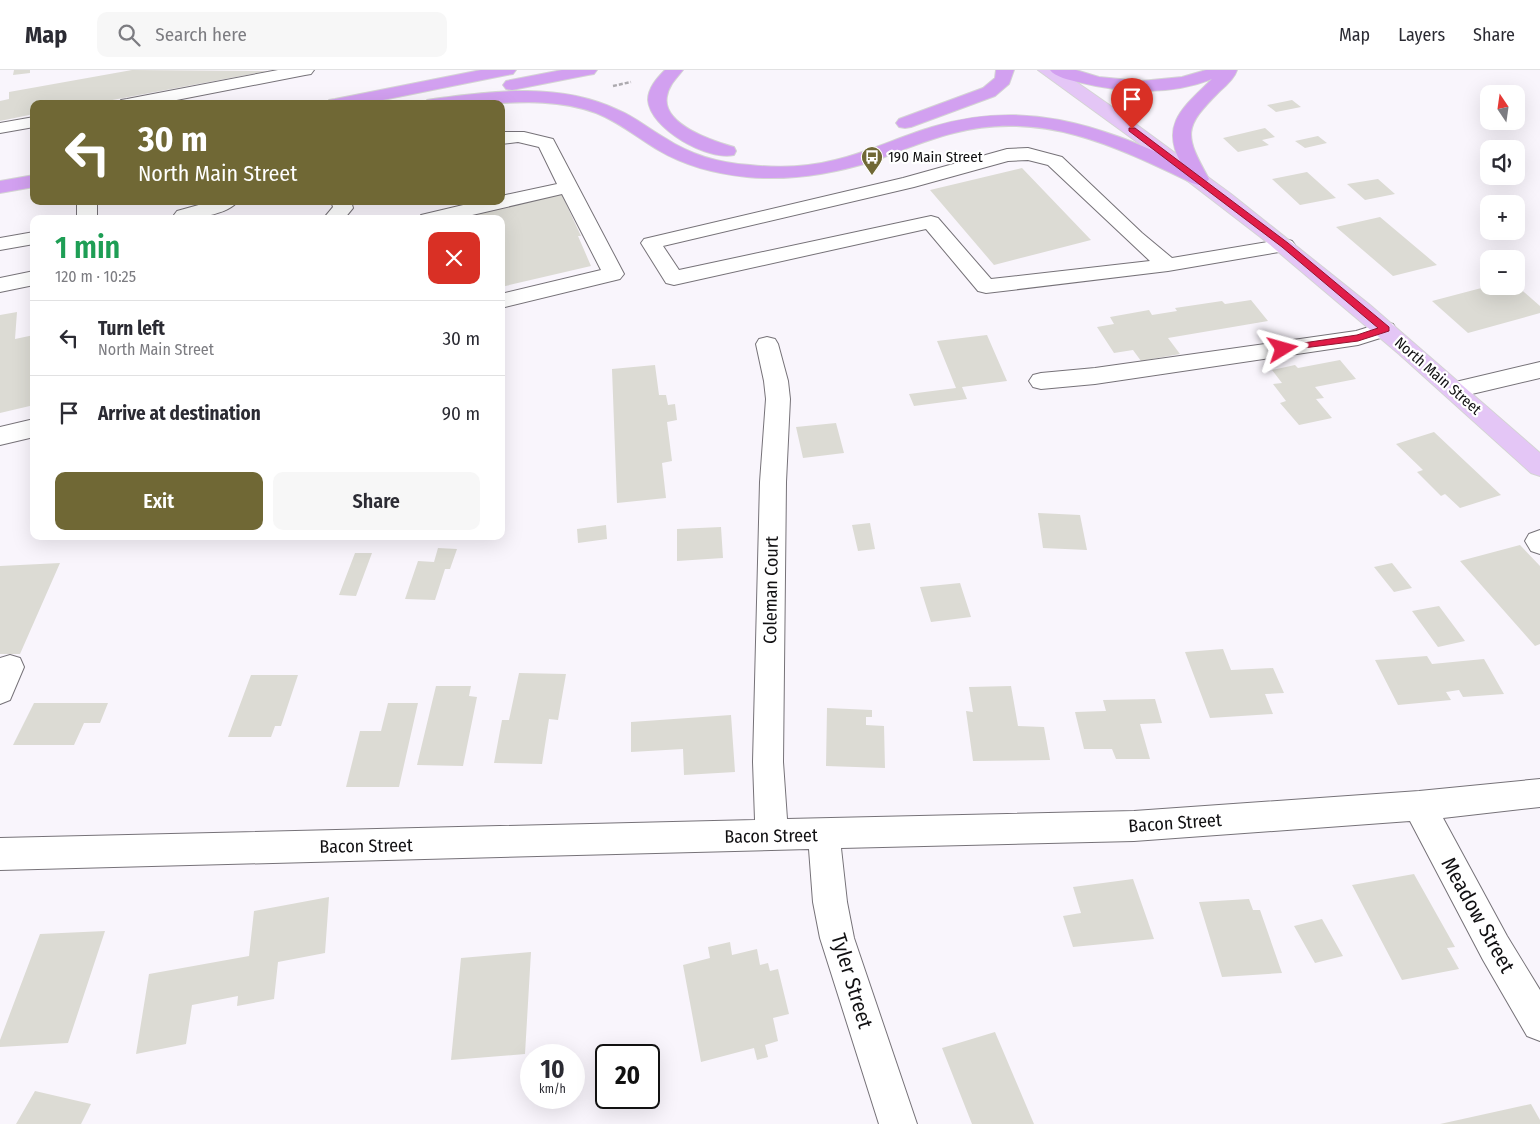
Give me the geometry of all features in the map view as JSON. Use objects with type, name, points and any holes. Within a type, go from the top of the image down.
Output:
[{"type":"highway","points":[[355,100],[507,70]]},
{"type":"highway","points":[[440,100],[588,70]]},
{"type":"highway","points":[[674,70],[664,78],[658,93],[657,102],[665,120],[686,136],[715,148],[751,155],[789,156],[825,150]]},
{"type":"highway","points":[[890,128],[990,92],[1003,80],[1005,70]]},
{"type":"highway","points":[[1059,70],[1103,83],[1146,87],[1186,82],[1222,70]]},
{"type":"highway","points":[[1199,179],[1183,147],[1180,133],[1192,108],[1223,80],[1230,70]]},
{"type":"highway","points":[[481,100],[529,96],[569,100],[603,109],[619,116],[665,147],[687,157],[722,167],[769,172],[808,170],[838,165],[969,123],[1003,120],[1040,121],[1062,124],[1106,137],[1199,179]]},
{"type":"highway","points":[[0,169],[30,172]]},
{"type":"highway","points":[[0,188],[30,172]]},
{"type":"main road","name":"North Main Street","points":[[1046,70],[1104,108],[1285,245],[1456,390],[1540,467]]},
{"type":"street","points":[[148,100],[304,70]]},
{"type":"street","points":[[0,128],[30,123]]},
{"type":"street","points":[[505,137],[522,137],[546,143],[613,274],[505,300]]},
{"type":"street","points":[[914,200],[651,244],[674,278],[914,200],[1007,155],[1028,154],[1054,161],[1168,266]]},
{"type":"street","points":[[505,201],[568,187]]},
{"type":"street","points":[[914,200],[986,286],[1168,266],[1285,245]]},
{"type":"street","points":[[337,215],[343,208],[342,205]]},
{"type":"street","points":[[445,215],[489,205]]},
{"type":"street","points":[[172,215],[185,208],[225,208]]},
{"type":"street","points":[[0,244],[30,239]]},
{"type":"street","points":[[0,285],[30,279]]},
{"type":"street","points":[[1041,381],[1095,376],[1358,338],[1385,329]]},
{"type":"street","name":"Coleman Court","points":[[767,344],[776,381],[778,399],[773,482],[768,762],[772,836]]},
{"type":"street","points":[[1456,390],[1540,370]]},
{"type":"street","points":[[0,436],[30,429]]},
{"type":"street","name":"Bacon Street","points":[[0,854],[1134,826],[1419,806],[1540,793]]},
{"type":"street","name":"Meadow Street","points":[[1419,806],[1495,948],[1540,1023]]},
{"type":"street","name":"Tyler Street","points":[[824,835],[830,902],[837,938],[898,1124]]},
{"type":"building","points":[[14,70],[30,70],[30,73],[13,75]]},
{"type":"building","points":[[132,70],[268,71],[112,100],[30,100],[30,115],[0,121],[0,101],[9,99],[9,92]]},
{"type":"building","points":[[1292,100],[1301,107],[1276,112],[1267,105]]},
{"type":"building","points":[[1265,128],[1275,137],[1262,140],[1269,145],[1238,152],[1223,138]]},
{"type":"building","points":[[1318,136],[1327,143],[1305,148],[1295,141]]},
{"type":"building","points":[[1022,168],[1091,240],[994,265],[930,190]]},
{"type":"building","points":[[1307,172],[1336,198],[1300,205],[1272,179]]},
{"type":"building","points":[[1378,179],[1395,194],[1365,200],[1347,184]]},
{"type":"building","points":[[560,191],[581,236],[578,236],[591,266],[505,286],[505,215],[474,215],[478,214],[476,209],[505,205],[505,203]]},
{"type":"building","points":[[1380,217],[1437,265],[1393,276],[1336,227]]},
{"type":"building","points":[[1480,288],[1480,295],[1525,295],[1525,293],[1540,306],[1540,313],[1468,333],[1432,301]]},
{"type":"building","points":[[1251,300],[1268,321],[1168,338],[1180,354],[1141,361],[1133,350],[1114,353],[1097,327],[1114,324],[1110,317],[1149,310],[1152,315],[1177,311],[1175,308],[1222,301],[1225,304]]},
{"type":"building","points":[[17,312],[15,339],[30,336],[30,406],[0,413],[0,315]]},
{"type":"building","points":[[987,335],[1007,381],[962,387],[967,399],[914,406],[909,394],[956,388],[937,341]]},
{"type":"building","points":[[1340,360],[1356,379],[1315,387],[1324,398],[1316,399],[1332,418],[1299,425],[1280,403],[1286,401],[1273,384],[1282,383],[1272,370],[1295,365],[1298,368]]},
{"type":"building","points":[[655,365],[659,395],[666,395],[668,405],[675,404],[677,420],[667,422],[672,461],[662,463],[666,498],[617,503],[612,369]]},
{"type":"building","points":[[836,423],[844,453],[803,458],[796,427]]},
{"type":"building","points":[[1434,432],[1501,495],[1460,508],[1445,494],[1441,496],[1417,472],[1423,470],[1396,444]]},
{"type":"building","points":[[1038,513],[1080,515],[1087,550],[1043,548]]},
{"type":"building","points":[[870,523],[875,549],[858,551],[852,525]]},
{"type":"building","points":[[606,525],[607,539],[578,543],[577,529]]},
{"type":"building","points":[[721,527],[723,558],[677,561],[677,529]]},
{"type":"building","points":[[1520,545],[1540,566],[1540,644],[1535,646],[1460,561]]},
{"type":"building","points":[[438,548],[457,549],[450,569],[445,569],[435,600],[405,599],[418,561],[434,562]]},
{"type":"building","points":[[355,553],[372,553],[356,596],[339,595]]},
{"type":"building","points":[[60,563],[20,654],[0,654],[0,566]]},
{"type":"building","points":[[1392,563],[1412,588],[1394,592],[1374,567]]},
{"type":"building","points":[[960,583],[971,617],[931,622],[920,587]]},
{"type":"building","points":[[1439,606],[1465,641],[1438,647],[1412,611]]},
{"type":"building","points":[[1223,649],[1231,670],[1273,668],[1284,693],[1265,694],[1273,714],[1210,718],[1185,652]]},
{"type":"building","points":[[1427,656],[1432,664],[1484,659],[1504,694],[1463,697],[1459,690],[1446,692],[1451,700],[1398,705],[1375,660]]},
{"type":"building","points":[[519,673],[566,674],[558,720],[549,719],[542,764],[494,763],[502,720],[509,720]]},
{"type":"building","points":[[251,675],[298,675],[281,726],[275,726],[271,737],[228,737]]},
{"type":"building","points":[[436,686],[471,686],[469,696],[477,697],[463,766],[417,765]]},
{"type":"building","points":[[1011,686],[1018,726],[1044,727],[1050,760],[973,761],[966,711],[973,712],[969,687]]},
{"type":"building","points":[[1155,699],[1162,723],[1140,724],[1150,759],[1116,759],[1112,749],[1084,749],[1075,712],[1106,711],[1103,700]]},
{"type":"building","points":[[34,703],[108,703],[100,723],[84,723],[74,745],[13,745]]},
{"type":"building","points":[[388,703],[418,703],[399,787],[346,787],[360,731],[381,731]]},
{"type":"building","points":[[827,708],[872,710],[872,717],[866,717],[866,725],[884,726],[885,768],[826,766]]},
{"type":"building","points":[[731,715],[735,772],[684,775],[683,749],[631,752],[631,722]]},
{"type":"building","points":[[1414,874],[1455,947],[1447,948],[1459,969],[1402,980],[1352,885]]},
{"type":"building","points":[[1133,879],[1154,939],[1073,947],[1063,916],[1081,913],[1073,887]]},
{"type":"building","points":[[329,897],[325,953],[278,962],[274,999],[237,1006],[238,996],[192,1005],[186,1044],[136,1054],[149,974],[249,956],[254,911]]},
{"type":"building","points":[[1249,899],[1253,910],[1260,910],[1282,973],[1222,977],[1199,902]]},
{"type":"building","points":[[1322,919],[1343,956],[1315,963],[1294,926]]},
{"type":"building","points":[[105,931],[68,1043],[0,1047],[0,1040],[40,934]]},
{"type":"building","points":[[730,942],[732,955],[757,949],[760,965],[768,963],[770,971],[778,969],[789,1014],[773,1018],[778,1041],[765,1045],[768,1057],[757,1060],[754,1048],[701,1062],[683,965],[710,958],[708,947]]},
{"type":"building","points":[[531,952],[526,1044],[520,1044],[520,1054],[451,1060],[461,958]]},
{"type":"building","points":[[995,1032],[1034,1124],[972,1124],[942,1048]]},
{"type":"building","points":[[35,1091],[91,1104],[81,1124],[16,1124]]},
{"type":"building","points":[[1531,1104],[1540,1120],[1540,1124],[1440,1124]]},
{"type":"place","name":"190 Main Street","points":[[872,176]]},
{"type":"route","points":[[1132,129],[1285,245],[1385,329],[1358,338],[1283,349]]}]
